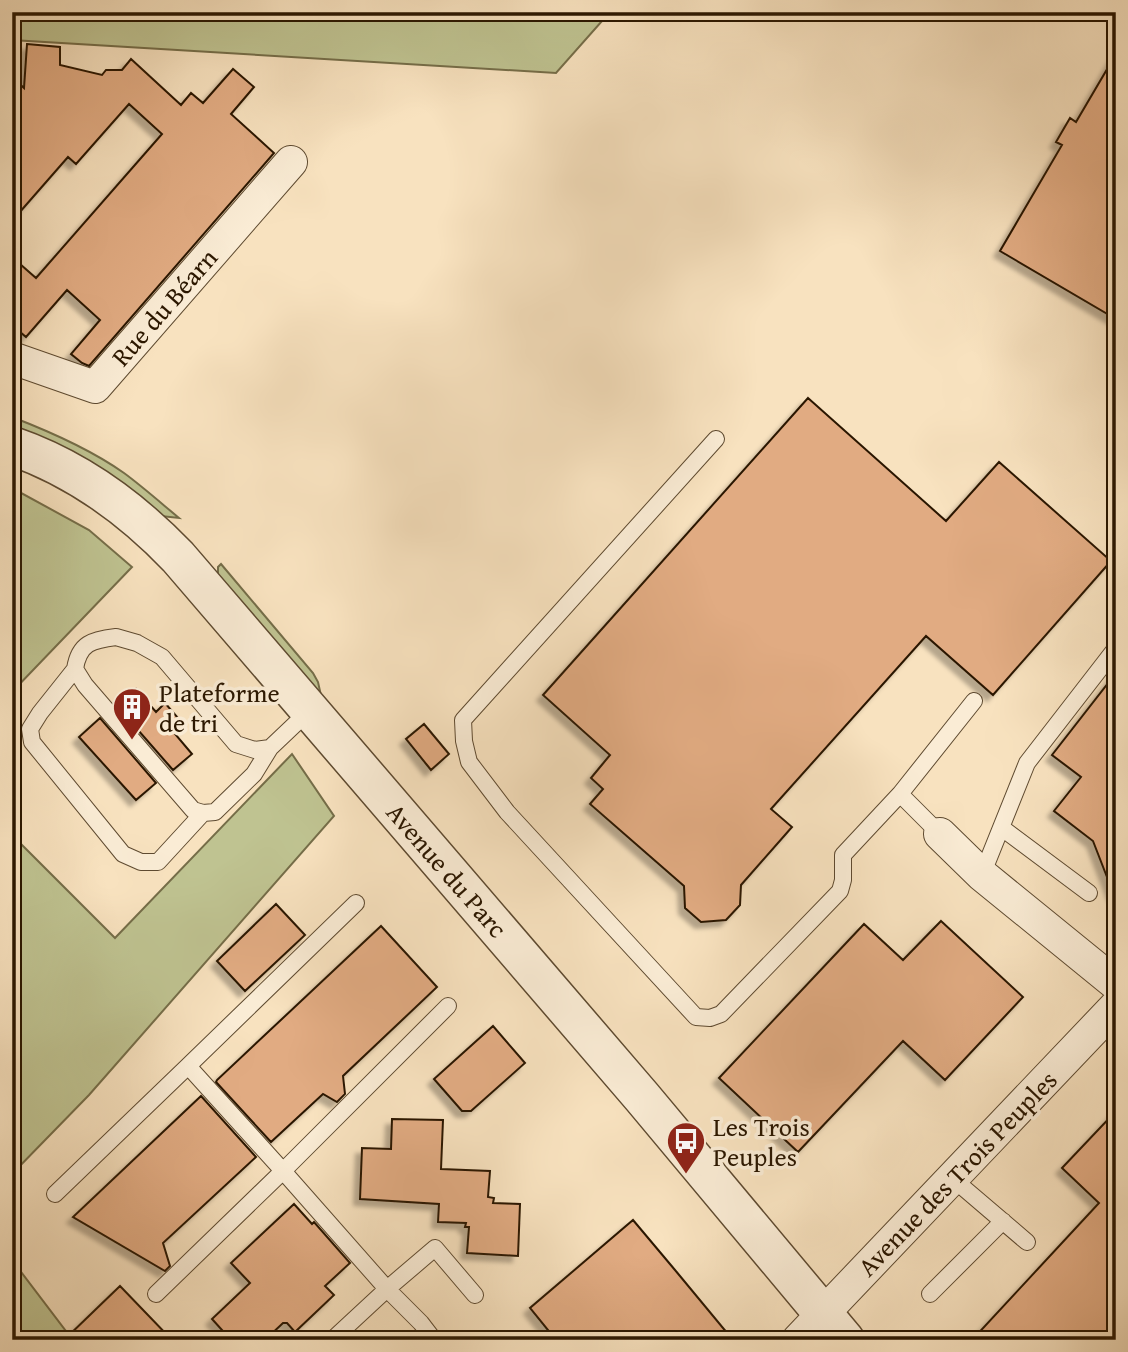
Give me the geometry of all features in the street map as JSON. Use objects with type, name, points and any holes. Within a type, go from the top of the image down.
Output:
[{"type":"street","name":"Rue du Béarn","points":[[12,358],[95,387],[291,162]]},
{"type":"street","name":"Avenue du Parc","points":[[12,446],[63,467],[104,493],[147,525],[178,556],[746,1218],[822,1331]]},
{"type":"street","points":[[940,834],[982,874],[1116,984]]},
{"type":"street","name":"Avenue des Trois Peuples","points":[[822,1331],[953,1178],[1116,1006]]},
{"type":"lane","points":[[716,439],[463,720],[469,762],[507,812],[696,1017],[710,1018],[722,1014],[839,891],[843,880],[843,855],[900,794],[974,701]]},
{"type":"lane","points":[[202,813],[158,862],[141,862],[123,854],[32,742],[30,729],[75,669],[77,656],[88,643],[116,638],[137,643],[162,657],[236,744],[256,750],[270,748]]},
{"type":"lane","points":[[982,874],[1027,763],[1116,648]]},
{"type":"lane","points":[[75,669],[85,685],[193,810],[202,813],[215,812],[254,774],[270,748],[310,710]]},
{"type":"lane","points":[[900,794],[940,834]]},
{"type":"lane","points":[[1002,828],[1090,893]]},
{"type":"lane","points":[[55,1194],[356,903]]},
{"type":"lane","points":[[156,1294],[448,1006]]},
{"type":"lane","points":[[188,1066],[434,1340]]},
{"type":"lane","points":[[953,1178],[1027,1242]]},
{"type":"lane","points":[[930,1294],[1003,1221]]},
{"type":"lane","points":[[332,1340],[435,1248],[475,1294]]},
{"type":"green space","points":[[12,12],[610,12],[556,73],[12,40]]},
{"type":"green space","points":[[12,417],[98,456],[124,473],[179,518],[161,516],[12,429]]},
{"type":"green space","points":[[12,488],[89,530],[132,567],[12,692]]},
{"type":"green space","points":[[221,564],[313,673],[322,700],[218,578],[218,567]]},
{"type":"green space","points":[[292,754],[334,816],[89,1095],[12,1174],[12,835],[115,938]]},
{"type":"green space","points":[[12,1260],[69,1335],[74,1340],[12,1340]]},
{"type":"building","points":[[27,44],[60,47],[60,65],[102,75],[106,70],[122,70],[131,59],[181,105],[191,93],[203,103],[233,69],[254,87],[231,114],[274,153],[89,366],[71,354],[100,320],[67,290],[26,337],[12,325],[12,257],[36,278],[162,134],[129,104],[76,164],[68,157],[12,221],[12,77],[24,88]]},
{"type":"building","points":[[1116,54],[1116,319],[1000,251],[1062,145],[1056,142],[1070,118],[1076,122]]},
{"type":"building","points":[[808,398],[946,521],[999,462],[1111,561],[993,695],[926,636],[771,809],[792,827],[741,885],[740,905],[726,920],[701,922],[685,908],[684,886],[590,804],[603,789],[591,778],[610,755],[543,695]]},
{"type":"building","points":[[1116,673],[1114,895],[1093,841],[1054,811],[1081,777],[1052,755]]},
{"type":"building","points":[[136,689],[156,712],[165,703],[185,726],[175,734],[192,754],[173,770],[117,706]]},
{"type":"building","points":[[100,718],[156,783],[136,800],[79,737]]},
{"type":"building","points":[[424,724],[449,754],[431,770],[406,739]]},
{"type":"building","points":[[276,904],[305,935],[245,991],[217,961]]},
{"type":"building","points":[[941,921],[1023,997],[945,1080],[903,1041],[798,1152],[719,1078],[864,924],[903,960]]},
{"type":"building","points":[[381,926],[437,987],[343,1076],[345,1094],[337,1102],[323,1094],[271,1142],[217,1080]]},
{"type":"building","points":[[493,1026],[525,1063],[471,1111],[462,1111],[434,1079]]},
{"type":"building","points":[[201,1096],[256,1157],[163,1243],[170,1266],[165,1271],[73,1217]]},
{"type":"building","points":[[1116,1111],[1116,1340],[972,1340],[1099,1203],[1062,1168]]},
{"type":"building","points":[[392,1119],[443,1120],[441,1169],[490,1171],[488,1197],[494,1198],[493,1203],[520,1204],[518,1256],[467,1253],[469,1227],[465,1227],[466,1223],[438,1222],[439,1204],[360,1199],[362,1148],[391,1149]]},
{"type":"building","points":[[294,1204],[312,1224],[314,1222],[350,1263],[325,1286],[334,1295],[295,1332],[287,1323],[283,1323],[265,1340],[231,1340],[212,1319],[250,1283],[231,1263]]},
{"type":"building","points":[[633,1220],[733,1340],[556,1340],[530,1308]]},
{"type":"building","points":[[120,1286],[172,1340],[64,1340]]},
{"type":"place","name":"Plateforme de tri","points":[[132,741]]},
{"type":"place","name":"Les Trois Peuples","points":[[686,1175]]}]
